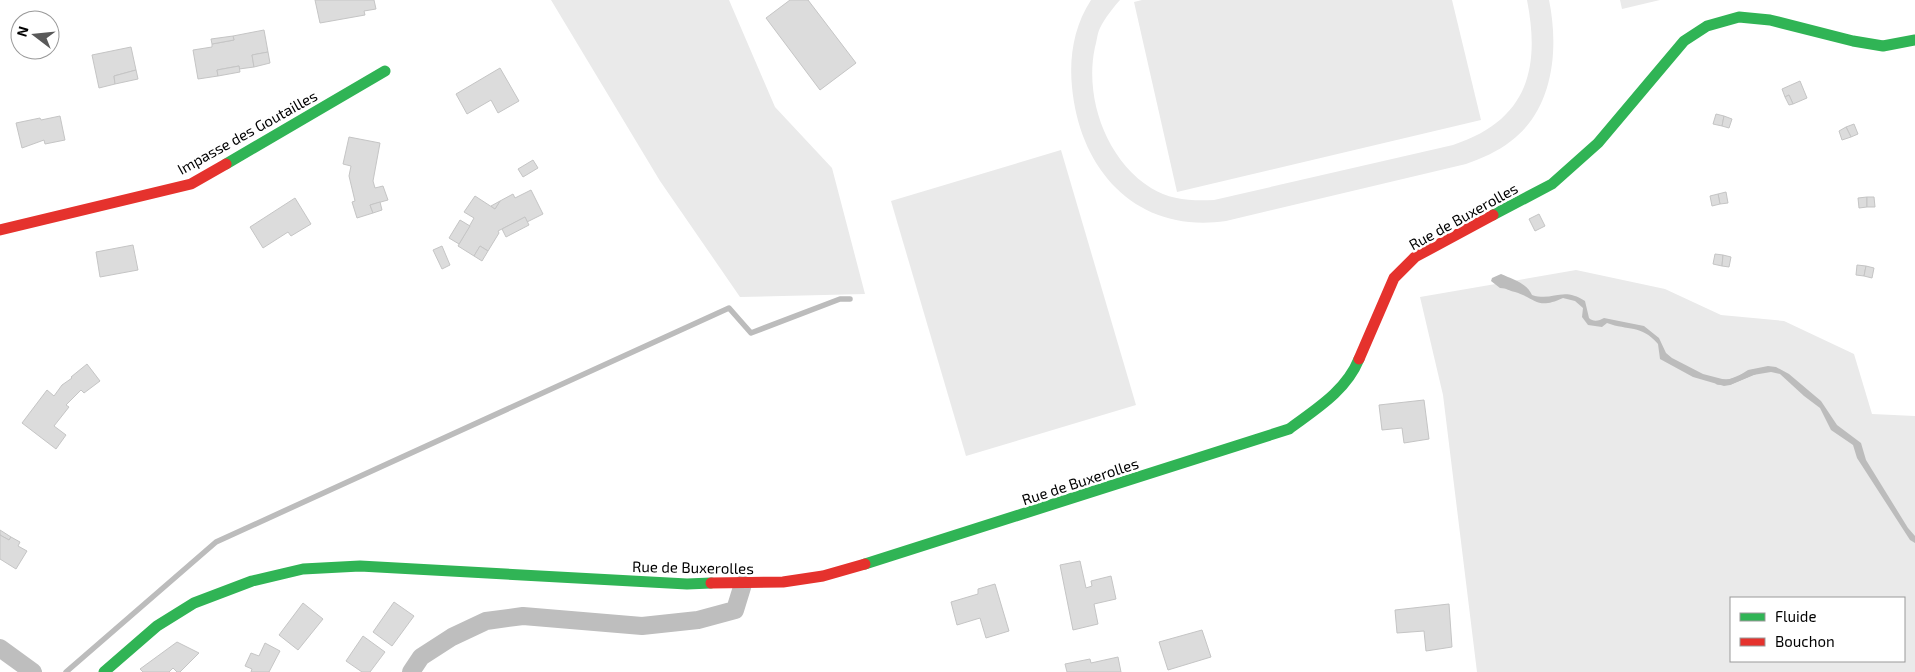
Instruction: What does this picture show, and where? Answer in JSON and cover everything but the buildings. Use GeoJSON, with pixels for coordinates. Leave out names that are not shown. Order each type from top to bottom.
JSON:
{"type":"FeatureCollection","features":[{"type":"Feature","properties":{"kind":"street","name":"Rue de Buxerolles"},"geometry":{"type":"LineString","coordinates":[[104,672],[157,626],[194,603],[252,581],[303,569],[360,566],[687,584],[783,582],[823,576],[886,558],[1289,429],[1336,395],[1355,369],[1394,278],[1415,257],[1552,184],[1598,143],[1684,41],[1708,26],[1738,17],[1770,20],[1853,41],[1883,46],[1915,40]]}},
{"type":"Feature","properties":{"kind":"street","name":"Impasse des Goutailles"},"geometry":{"type":"LineString","coordinates":[[0,230],[191,184],[385,71]]}},
{"type":"Feature","properties":{"kind":"street"},"geometry":{"type":"LineString","coordinates":[[411,672],[421,657],[452,637],[486,621],[523,616],[642,626],[698,620],[735,610],[743,584]]}},
{"type":"Feature","properties":{"kind":"street"},"geometry":{"type":"LineString","coordinates":[[0,648],[32,672]]}},
{"type":"Feature","properties":{"kind":"shaded area"},"geometry":{"type":"Polygon","coordinates":[[[551,0],[729,0],[775,107],[832,168],[865,294],[740,297],[660,181],[551,0]]]}},
{"type":"Feature","properties":{"kind":"shaded area"},"geometry":{"type":"Polygon","coordinates":[[[1091,0],[1120,0],[1100,28],[1092,66],[1096,106],[1102,126],[1122,161],[1135,176],[1158,192],[1181,199],[1214,200],[1453,145],[1478,135],[1497,122],[1512,107],[1523,90],[1529,71],[1532,49],[1527,0],[1549,0],[1552,19],[1553,57],[1545,95],[1536,112],[1525,128],[1511,141],[1489,154],[1466,164],[1226,221],[1194,222],[1166,218],[1141,207],[1119,191],[1101,170],[1087,146],[1077,118],[1072,87],[1071,64],[1080,20],[1091,0]]]}},
{"type":"Feature","properties":{"kind":"shaded area"},"geometry":{"type":"Polygon","coordinates":[[[1142,0],[1452,0],[1481,120],[1177,192],[1134,2],[1142,0]]]}},
{"type":"Feature","properties":{"kind":"shaded area"},"geometry":{"type":"Polygon","coordinates":[[[1620,0],[1660,0],[1622,9],[1620,0]]]}},
{"type":"Feature","properties":{"kind":"shaded area"},"geometry":{"type":"Polygon","coordinates":[[[1061,150],[1136,405],[966,456],[891,201],[1061,150]]]}},
{"type":"Feature","properties":{"kind":"shaded area"},"geometry":{"type":"Polygon","coordinates":[[[1576,270],[1665,289],[1721,315],[1784,321],[1854,354],[1872,414],[1915,416],[1915,672],[1477,672],[1443,395],[1420,297],[1576,270]]]}},
{"type":"Feature","properties":{"kind":"shaded area"},"geometry":{"type":"Polygon","coordinates":[[[1501,274],[1523,284],[1532,295],[1546,297],[1564,294],[1585,301],[1589,318],[1592,320],[1604,318],[1644,326],[1659,338],[1666,353],[1672,358],[1703,374],[1726,380],[1737,377],[1748,370],[1768,366],[1776,367],[1789,374],[1821,401],[1837,425],[1861,443],[1866,460],[1908,528],[1915,536],[1915,543],[1910,540],[1857,458],[1853,445],[1831,430],[1820,408],[1780,374],[1771,372],[1753,375],[1724,386],[1693,377],[1660,359],[1658,344],[1646,333],[1607,323],[1602,327],[1588,325],[1582,317],[1583,308],[1575,301],[1563,298],[1548,303],[1538,302],[1500,288],[1491,281],[1492,278],[1501,274]]]}},
{"type":"Feature","properties":{"kind":"waterway"},"geometry":{"type":"LineString","coordinates":[[66,672],[216,542],[729,308],[751,333],[840,299],[850,299]]}},
{"type":"Feature","properties":{"kind":"waterway"},"geometry":{"type":"LineString","coordinates":[[1718,382],[1730,382],[1754,372]]}},
{"type":"Feature","properties":{"kind":"traffic: fast"},"geometry":{"type":"LineString","coordinates":[[1493,215],[1552,184],[1598,143],[1684,41],[1707,26],[1739,17],[1770,20],[1853,41],[1883,46],[1915,40]]}},
{"type":"Feature","properties":{"kind":"traffic: fast"},"geometry":{"type":"LineString","coordinates":[[226,164],[385,71]]}},
{"type":"Feature","properties":{"kind":"traffic: fast"},"geometry":{"type":"LineString","coordinates":[[865,564],[1289,429],[1338,390],[1346,381],[1359,359]]}},
{"type":"Feature","properties":{"kind":"traffic: fast"},"geometry":{"type":"LineString","coordinates":[[104,672],[157,626],[194,603],[252,581],[303,569],[360,566],[687,584],[711,583]]}},
{"type":"Feature","properties":{"kind":"traffic: jam"},"geometry":{"type":"LineString","coordinates":[[0,230],[191,184],[226,164]]}},
{"type":"Feature","properties":{"kind":"traffic: jam"},"geometry":{"type":"LineString","coordinates":[[1359,359],[1394,278],[1415,257],[1493,215]]}},
{"type":"Feature","properties":{"kind":"traffic: jam"},"geometry":{"type":"LineString","coordinates":[[711,583],[783,582],[823,576],[865,564]]}}]}
